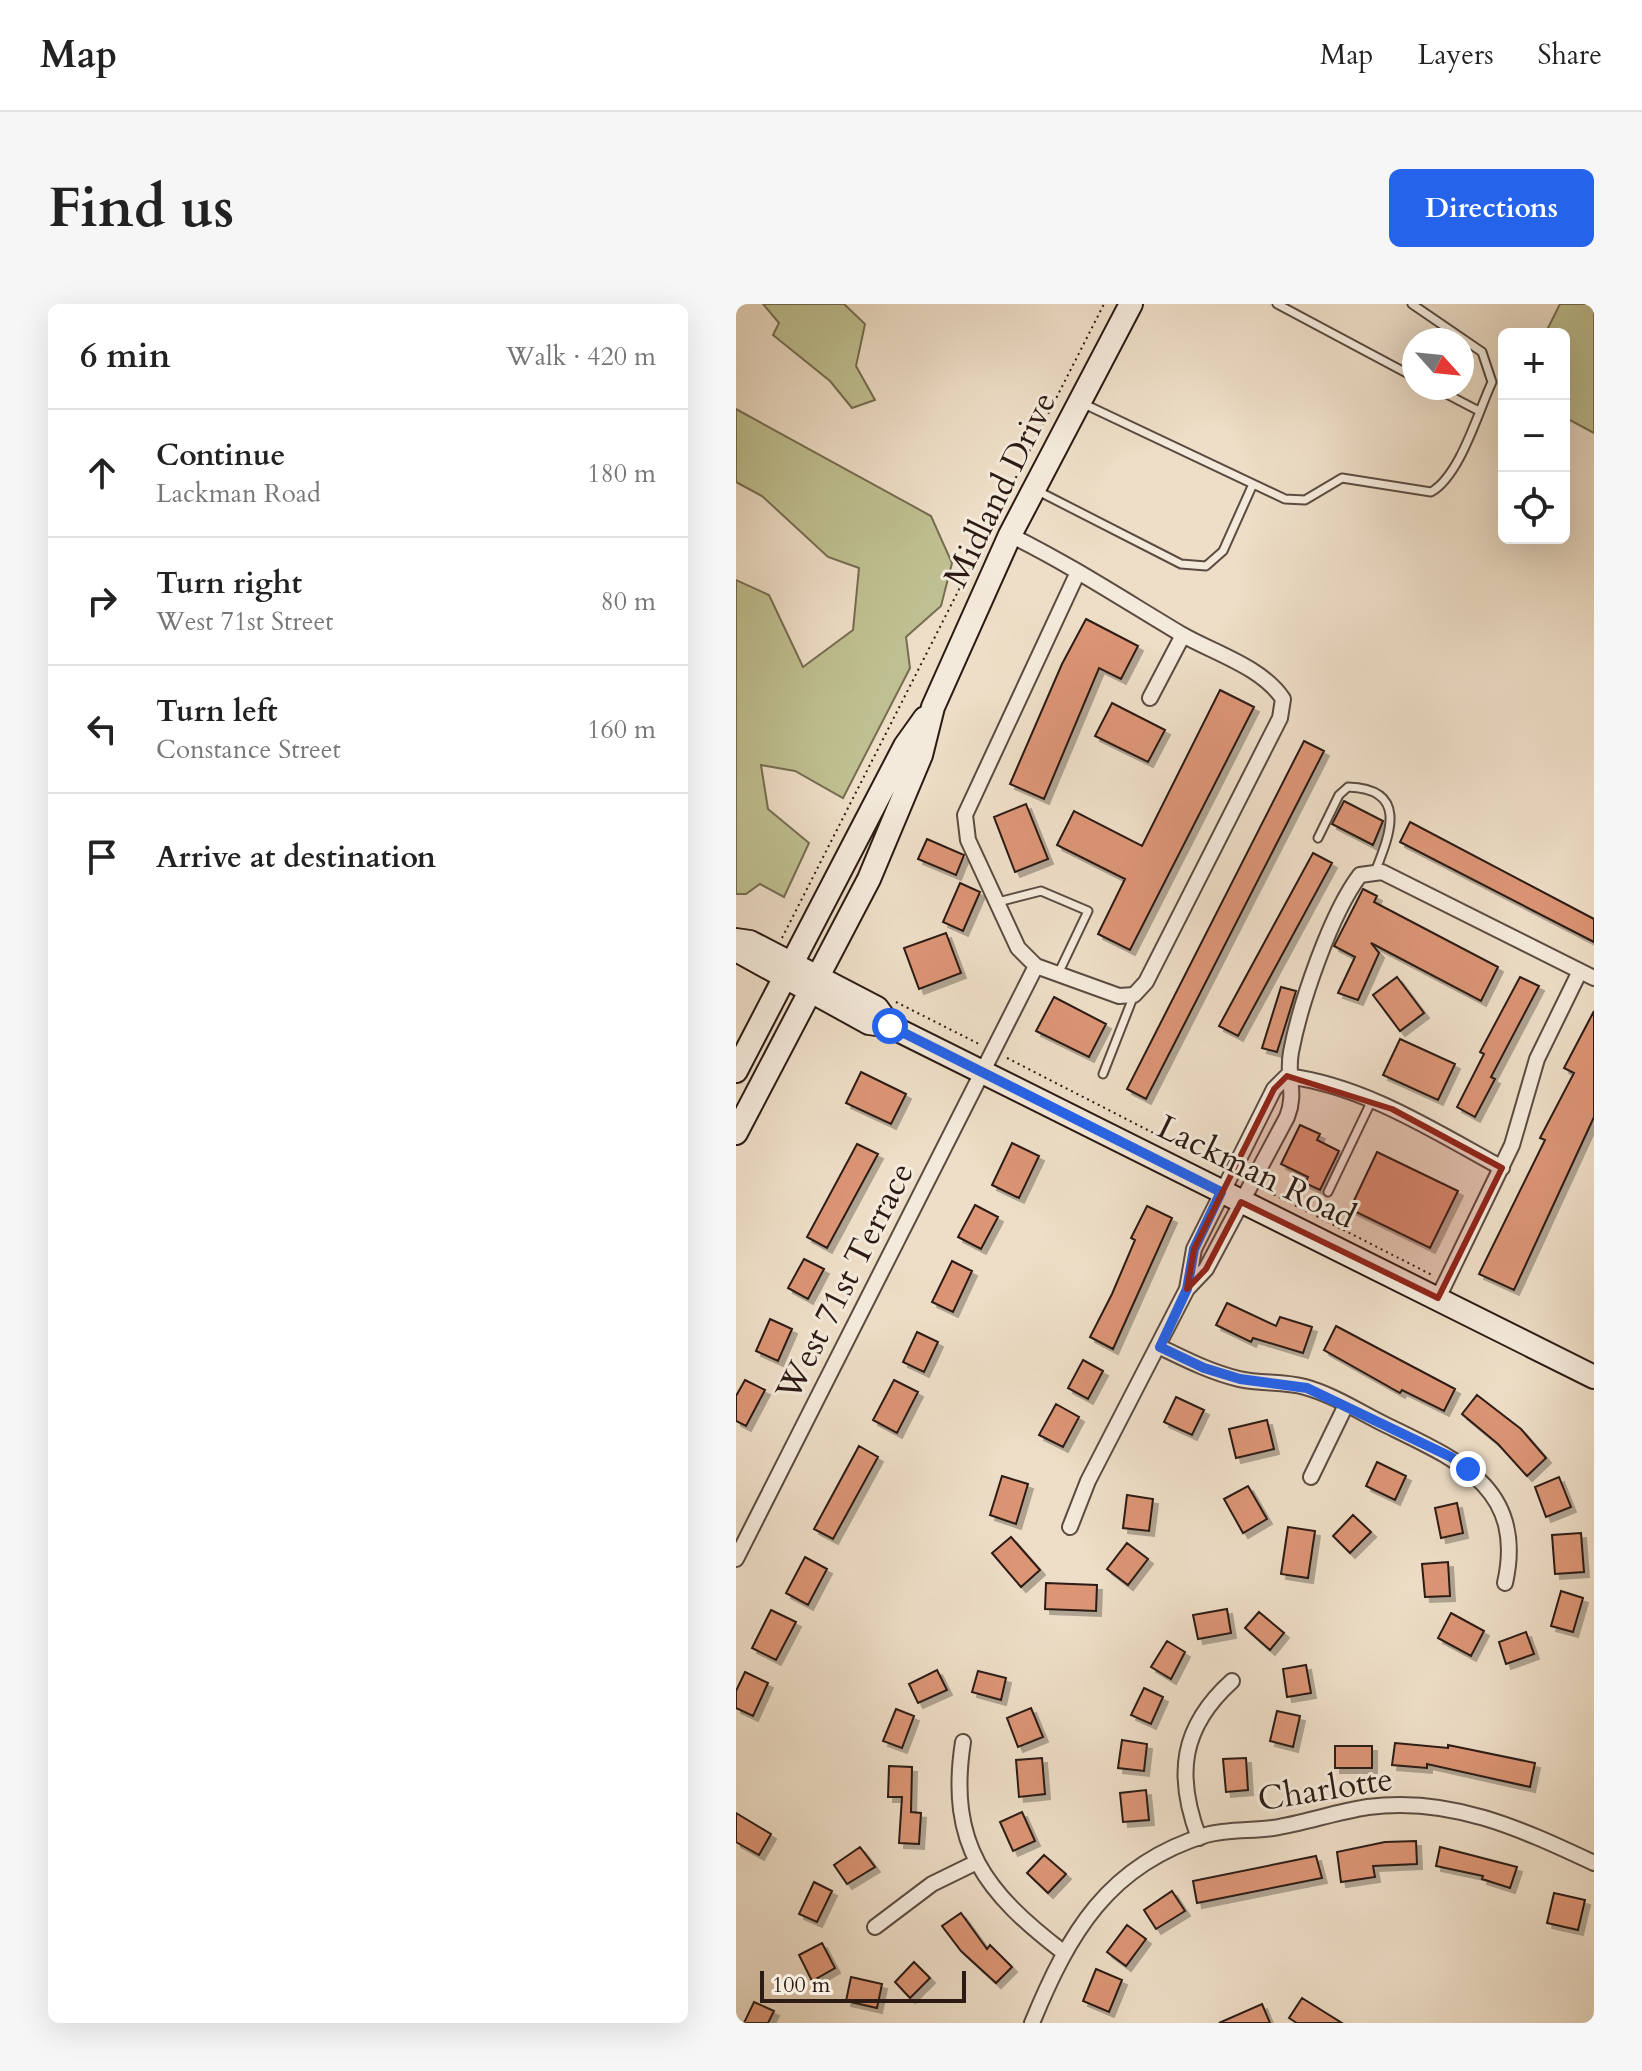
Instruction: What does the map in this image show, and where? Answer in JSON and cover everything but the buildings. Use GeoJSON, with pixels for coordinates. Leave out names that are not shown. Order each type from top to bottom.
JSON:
{"type":"FeatureCollection","features":[{"type":"Feature","properties":{"kind":"main road","name":"Midland Drive"},"geometry":{"type":"LineString","coordinates":[[736,1133],[869,879],[921,755],[933,707],[1010,535],[1131,304]]}},
{"type":"Feature","properties":{"kind":"main road","name":"Midland Drive"},"geometry":{"type":"LineString","coordinates":[[736,1071],[905,746],[933,707]]}},
{"type":"Feature","properties":{"kind":"main road","name":"Lackman Road"},"geometry":{"type":"LineString","coordinates":[[736,940],[750,942],[788,971]]}},
{"type":"Feature","properties":{"kind":"main road","name":"Lackman Road"},"geometry":{"type":"LineString","coordinates":[[736,950],[814,985],[877,1008],[890,1026],[983,1074],[1236,1188],[1443,1290],[1594,1377]]}},
{"type":"Feature","properties":{"kind":"street"},"geometry":{"type":"LineString","coordinates":[[1010,535],[1078,572],[1183,635],[1273,684],[1283,699],[1280,718],[1146,982],[1134,995],[1119,996],[1036,966],[1018,948],[968,840],[965,815],[1078,572]]}},
{"type":"Feature","properties":{"kind":"street"},"geometry":{"type":"LineString","coordinates":[[1150,698],[1183,635]]}},
{"type":"Feature","properties":{"kind":"street"},"geometry":{"type":"LineString","coordinates":[[1070,1527],[1088,1481],[1160,1347],[1187,1289],[1194,1249],[1294,1099],[1287,1076],[1291,1049],[1337,915],[1360,875],[1375,872],[1587,975],[1537,1059],[1502,1168],[1443,1290]]}},
{"type":"Feature","properties":{"kind":"street","name":"West 71st Terrace"},"geometry":{"type":"LineString","coordinates":[[736,1559],[1036,966]]}},
{"type":"Feature","properties":{"kind":"street"},"geometry":{"type":"LineString","coordinates":[[1287,1076],[1312,1079],[1372,1100],[1502,1168]]}},
{"type":"Feature","properties":{"kind":"street"},"geometry":{"type":"LineString","coordinates":[[1187,1289],[1206,1269],[1274,1089],[1287,1076]]}},
{"type":"Feature","properties":{"kind":"street"},"geometry":{"type":"LineString","coordinates":[[1160,1347],[1213,1371],[1240,1379],[1307,1388],[1451,1457],[1493,1494],[1509,1530],[1505,1583]]}},
{"type":"Feature","properties":{"kind":"street"},"geometry":{"type":"LineString","coordinates":[[1311,1477],[1346,1405]]}},
{"type":"Feature","properties":{"kind":"street"},"geometry":{"type":"LineString","coordinates":[[1199,1838],[1186,1796],[1185,1763],[1202,1714],[1232,1681]]}},
{"type":"Feature","properties":{"kind":"street"},"geometry":{"type":"LineString","coordinates":[[963,1742],[959,1784],[969,1841],[977,1862],[1014,1914],[1063,1952]]}},
{"type":"Feature","properties":{"kind":"street","name":"Charlotte"},"geometry":{"type":"LineString","coordinates":[[1032,2023],[1063,1952],[1097,1903],[1127,1875],[1167,1850],[1199,1838],[1274,1828],[1333,1813],[1404,1804],[1469,1812],[1500,1821],[1594,1863]]}},
{"type":"Feature","properties":{"kind":"street"},"geometry":{"type":"LineString","coordinates":[[875,1927],[932,1884],[977,1862]]}},
{"type":"Feature","properties":{"kind":"lane"},"geometry":{"type":"LineString","coordinates":[[1277,304],[1402,371]]}},
{"type":"Feature","properties":{"kind":"lane"},"geometry":{"type":"LineString","coordinates":[[1080,402],[1285,499],[1305,500],[1342,478],[1431,492],[1440,487],[1455,466],[1492,382],[1482,352],[1412,304]]}},
{"type":"Feature","properties":{"kind":"lane"},"geometry":{"type":"LineString","coordinates":[[1458,400],[1479,411]]}},
{"type":"Feature","properties":{"kind":"lane"},"geometry":{"type":"LineString","coordinates":[[1034,489],[1181,564],[1206,566],[1223,551],[1253,484]]}},
{"type":"Feature","properties":{"kind":"lane"},"geometry":{"type":"LineString","coordinates":[[1318,838],[1339,795],[1348,787],[1370,791],[1382,798],[1390,809],[1392,822],[1375,872]]}},
{"type":"Feature","properties":{"kind":"lane"},"geometry":{"type":"LineString","coordinates":[[995,903],[1041,891],[1088,911],[1058,974]]}},
{"type":"Feature","properties":{"kind":"lane"},"geometry":{"type":"LineString","coordinates":[[1103,1074],[1134,995]]}},
{"type":"Feature","properties":{"kind":"lane"},"geometry":{"type":"LineString","coordinates":[[1328,1192],[1372,1100]]}},
{"type":"Feature","properties":{"kind":"path"},"geometry":{"type":"LineString","coordinates":[[788,971],[779,944],[1104,304]]}},
{"type":"Feature","properties":{"kind":"path"},"geometry":{"type":"LineString","coordinates":[[896,1002],[977,1043]]}},
{"type":"Feature","properties":{"kind":"path"},"geometry":{"type":"LineString","coordinates":[[1011,1060],[1236,1188],[1443,1290]]}},
{"type":"Feature","properties":{"kind":"highlighted area"},"geometry":{"type":"Polygon","coordinates":[[[1287,1076],[1392,1109],[1502,1168],[1438,1298],[1241,1202],[1206,1269],[1187,1289],[1194,1249],[1274,1089],[1287,1076]]]}},
{"type":"Feature","properties":{"kind":"green space"},"geometry":{"type":"Polygon","coordinates":[[[763,304],[844,304],[865,324],[856,366],[875,400],[852,408],[830,381],[773,335],[779,323],[763,304]]]}},
{"type":"Feature","properties":{"kind":"green space"},"geometry":{"type":"Polygon","coordinates":[[[1560,304],[1594,304],[1594,433],[1570,420],[1570,328],[1548,328],[1560,304]]]}},
{"type":"Feature","properties":{"kind":"green space"},"geometry":{"type":"Polygon","coordinates":[[[736,409],[931,516],[952,563],[941,606],[906,637],[910,668],[843,798],[795,771],[761,765],[768,809],[809,843],[784,897],[760,884],[746,894],[736,894],[736,580],[769,595],[803,667],[853,630],[859,568],[828,557],[762,496],[736,482],[736,409]]]}},
{"type":"Feature","properties":{"kind":"route"},"geometry":{"type":"LineString","coordinates":[[890,1026],[1221,1192],[1194,1249],[1187,1289],[1160,1347],[1204,1368],[1240,1379],[1288,1384],[1323,1394],[1451,1457],[1468,1469]]}}]}
